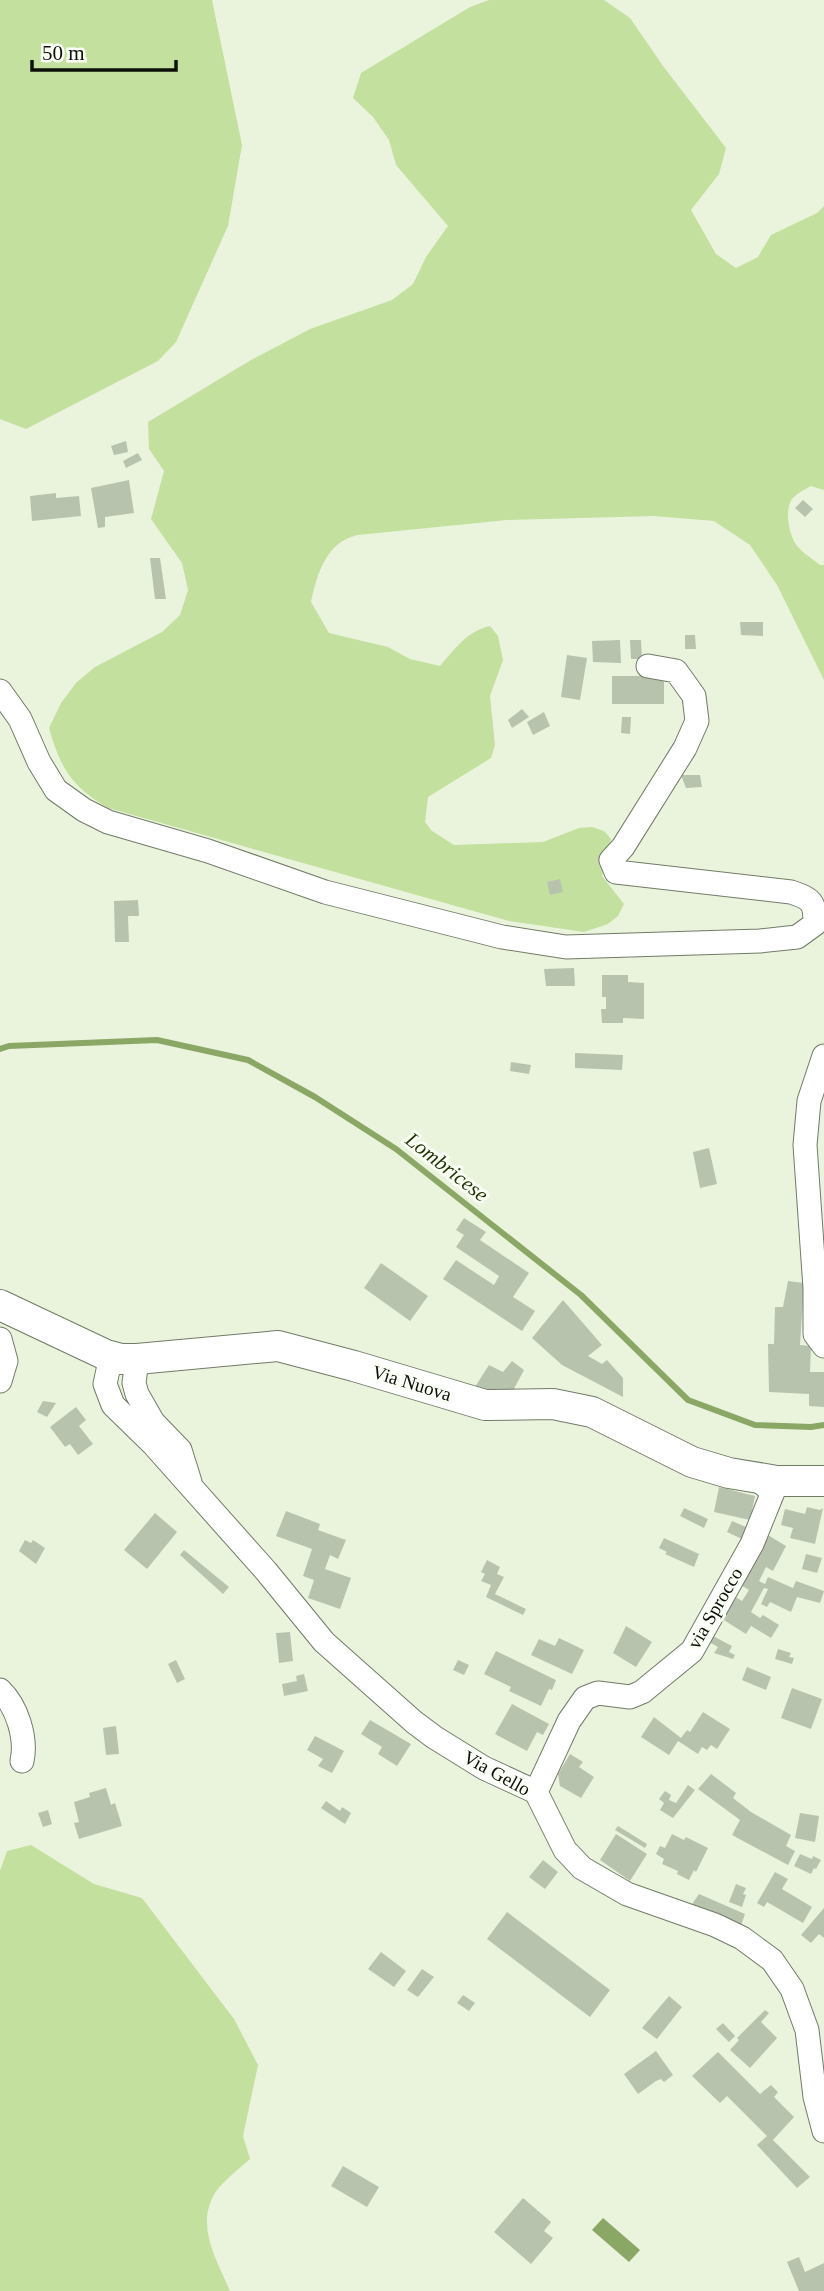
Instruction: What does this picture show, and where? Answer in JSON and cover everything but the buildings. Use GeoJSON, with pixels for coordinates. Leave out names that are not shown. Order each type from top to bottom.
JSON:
{"type":"FeatureCollection","features":[{"type":"Feature","properties":{"kind":"street"},"geometry":{"type":"LineString","coordinates":[[0,691],[20,719],[39,762],[56,790],[84,810],[108,822],[208,851],[325,892],[502,937],[566,947],[760,941],[797,937],[815,924],[815,909],[808,898],[791,892],[617,872],[611,859],[623,847],[685,748],[697,721],[694,696],[676,671],[649,666]]}},
{"type":"Feature","properties":{"kind":"street"},"geometry":{"type":"LineString","coordinates":[[824,1056],[809,1101],[805,1145],[816,1287],[815,1334],[824,1346]]}},
{"type":"Feature","properties":{"kind":"street","name":"Via Nuova"},"geometry":{"type":"LineString","coordinates":[[0,1306],[124,1358],[278,1346],[485,1405],[554,1404],[593,1412],[692,1462],[729,1473],[777,1481],[824,1481]]}},
{"type":"Feature","properties":{"kind":"street"},"geometry":{"type":"LineString","coordinates":[[0,1339],[6,1361],[0,1381]]}},
{"type":"Feature","properties":{"kind":"street","name":"Via Gello"},"geometry":{"type":"LineString","coordinates":[[124,1358],[137,1394],[153,1422],[180,1450],[190,1487],[324,1642],[414,1722],[484,1768],[536,1792],[565,1850],[582,1868],[627,1894],[715,1925],[742,1938],[772,1960],[792,1989],[807,2029],[815,2097],[824,2131]]}},
{"type":"Feature","properties":{"kind":"street","name":"via Sprocco"},"geometry":{"type":"LineString","coordinates":[[536,1792],[569,1721],[585,1698],[598,1693],[630,1697],[642,1692],[692,1651],[752,1544],[773,1492],[754,1477]]}},
{"type":"Feature","properties":{"kind":"street"},"geometry":{"type":"LineString","coordinates":[[0,1690],[6,1695],[24,1736],[22,1761]]}},
{"type":"Feature","properties":{"kind":"street","name":"Via Gello"},"geometry":{"type":"LineString","coordinates":[[807,2029],[824,2048]]}},
{"type":"Feature","properties":{"kind":"shaded area"},"geometry":{"type":"Polygon","coordinates":[[[0,0],[212,0],[242,145],[228,226],[176,342],[158,361],[26,429],[0,419],[0,0]]]}},
{"type":"Feature","properties":{"kind":"shaded area"},"geometry":{"type":"Polygon","coordinates":[[[489,0],[604,0],[630,18],[726,148],[719,174],[691,210],[716,254],[736,268],[758,257],[771,235],[817,213],[824,206],[824,490],[811,486],[798,493],[792,499],[788,516],[792,537],[798,547],[820,565],[824,565],[824,680],[777,585],[750,545],[714,521],[654,516],[507,520],[358,535],[338,544],[320,570],[311,602],[329,633],[388,647],[410,659],[440,666],[462,642],[482,628],[490,626],[498,636],[503,660],[490,696],[495,745],[491,758],[428,797],[425,822],[432,831],[454,845],[543,842],[579,828],[592,827],[604,831],[611,839],[602,876],[624,904],[618,916],[608,924],[584,932],[509,921],[108,808],[85,792],[69,775],[58,755],[49,728],[61,703],[76,683],[95,667],[162,632],[180,615],[188,590],[182,563],[151,519],[164,471],[149,449],[148,422],[251,360],[310,329],[392,300],[413,284],[426,257],[448,226],[396,165],[389,140],[373,117],[353,98],[361,73],[470,7],[489,0]]]}},
{"type":"Feature","properties":{"kind":"shaded area"},"geometry":{"type":"Polygon","coordinates":[[[31,1845],[94,1884],[142,1898],[234,2019],[258,2065],[243,2136],[250,2159],[215,2193],[207,2218],[210,2243],[230,2291],[0,2291],[0,1871],[7,1851],[31,1845]]]}},
{"type":"Feature","properties":{"kind":"shaded area"},"geometry":{"type":"Polygon","coordinates":[[[603,2218],[640,2250],[629,2262],[592,2230],[603,2218]]]}},
{"type":"Feature","properties":{"kind":"waterway","name":"Lombricese"},"geometry":{"type":"LineString","coordinates":[[0,1049],[9,1046],[157,1040],[248,1060],[315,1097],[396,1149],[581,1295],[688,1400],[755,1425],[824,1425]]}}]}
